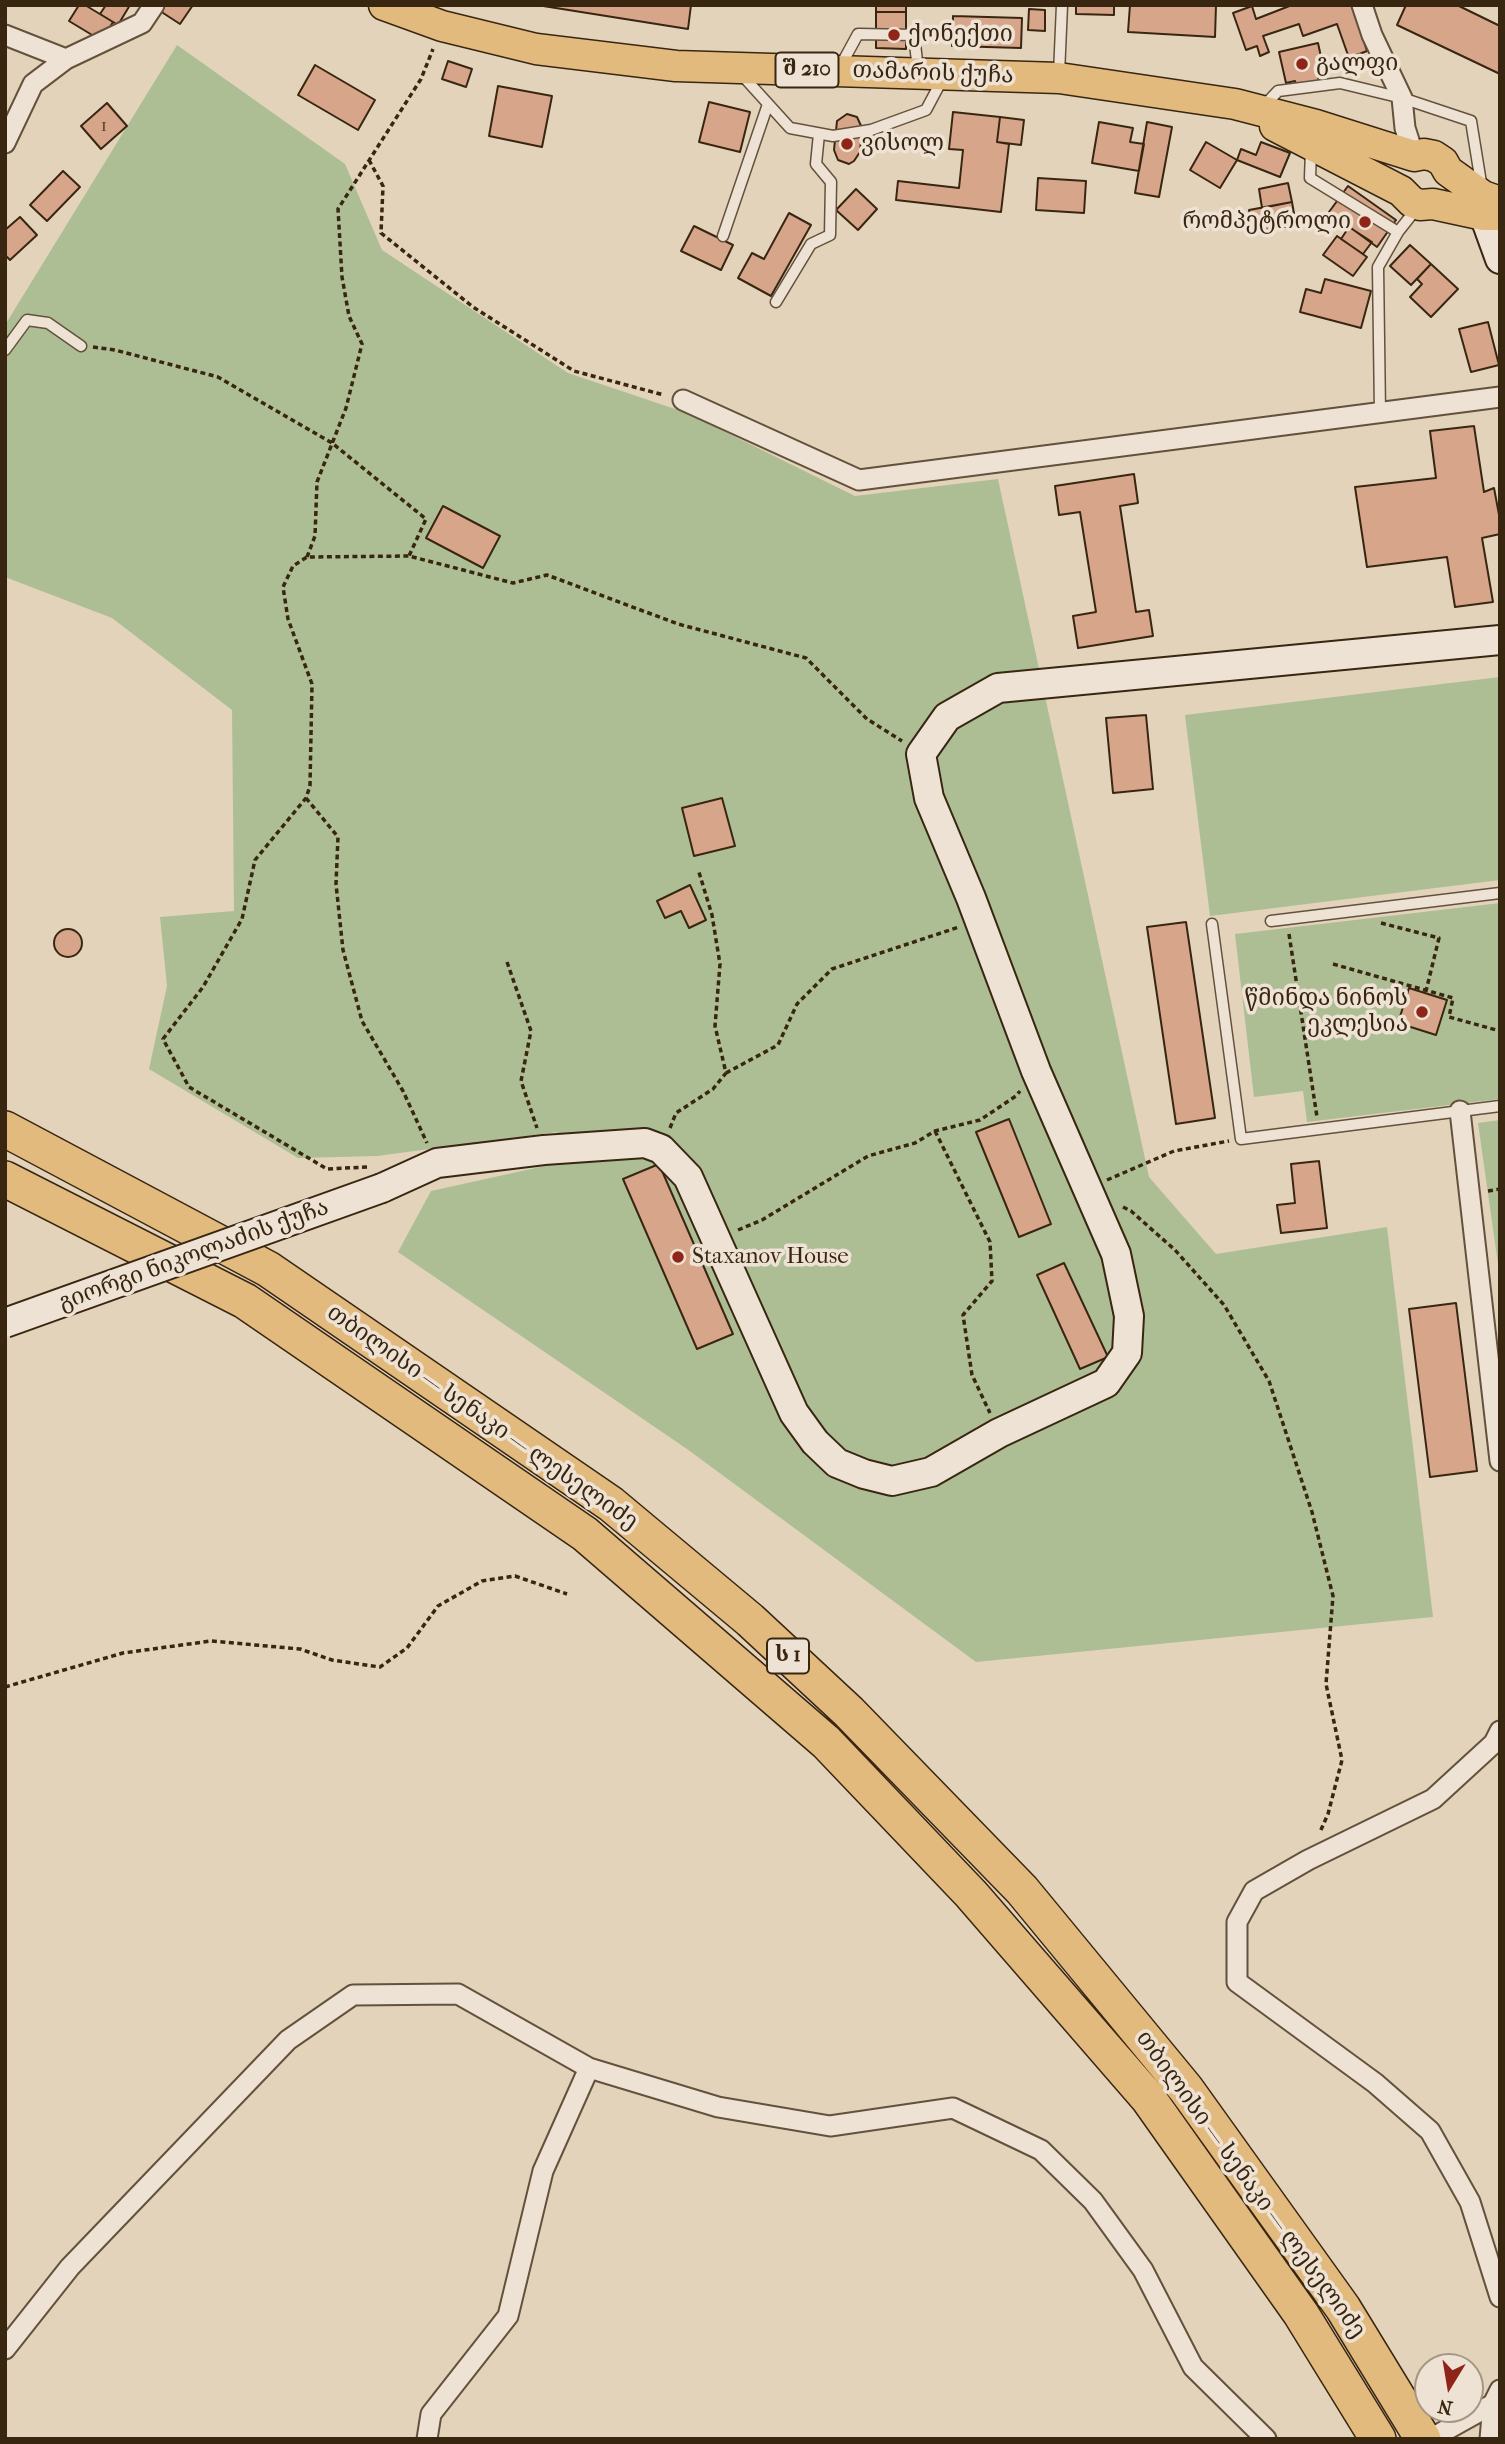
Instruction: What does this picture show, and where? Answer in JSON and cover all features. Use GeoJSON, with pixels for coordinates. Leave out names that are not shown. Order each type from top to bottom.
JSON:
{"type":"FeatureCollection","features":[{"type":"Feature","properties":{"kind":"highway","name":"თბილისი — სენაკი — ლესელიძე"},"geometry":{"type":"LineString","coordinates":[[5,1129],[268,1269],[611,1504],[750,1620],[849,1712],[1022,1890],[1186,2090],[1343,2308],[1423,2439]]}},
{"type":"Feature","properties":{"kind":"highway","name":"თბილისი — სენაკი — ლესელიძე"},"geometry":{"type":"LineString","coordinates":[[5,1179],[245,1301],[585,1534],[826,1742],[971,1894],[1148,2098],[1301,2314],[1378,2439]]}},
{"type":"Feature","properties":{"kind":"main road","name":"თამარის ქუჩა"},"geometry":{"type":"LineString","coordinates":[[384,5],[442,26],[536,49],[676,66],[1059,78],[1248,107],[1413,156],[1434,156],[1443,162],[1448,172],[1492,207]]}},
{"type":"Feature","properties":{"kind":"main road","name":"თამარის ქუჩა"},"geometry":{"type":"LineString","coordinates":[[1248,107],[1311,146],[1418,200]]}},
{"type":"Feature","properties":{"kind":"main road"},"geometry":{"type":"LineString","coordinates":[[1413,156],[1402,167],[1399,175],[1418,200],[1444,197],[1450,185],[1448,172]]}},
{"type":"Feature","properties":{"kind":"main road","name":"შ 210"},"geometry":{"type":"LineString","coordinates":[[1418,200],[1492,207]]}},
{"type":"Feature","properties":{"kind":"street"},"geometry":{"type":"LineString","coordinates":[[5,144],[33,84],[66,59],[142,23],[154,5]]}},
{"type":"Feature","properties":{"kind":"street"},"geometry":{"type":"LineString","coordinates":[[1362,5],[1372,35],[1402,98],[1405,128],[1413,156]]}},
{"type":"Feature","properties":{"kind":"street"},"geometry":{"type":"LineString","coordinates":[[5,35],[66,59]]}},
{"type":"Feature","properties":{"kind":"street"},"geometry":{"type":"LineString","coordinates":[[1492,207],[1500,259]]}},
{"type":"Feature","properties":{"kind":"street"},"geometry":{"type":"LineString","coordinates":[[683,400],[859,480],[1500,397]]}},
{"type":"Feature","properties":{"kind":"street"},"geometry":{"type":"LineString","coordinates":[[661,1149],[688,1177],[794,1413],[816,1442],[837,1463],[892,1481],[931,1472],[999,1433],[1106,1383],[1127,1353],[1129,1316],[1116,1254],[1036,1071],[929,798],[921,754],[947,717],[998,688],[1500,640]]}},
{"type":"Feature","properties":{"kind":"street"},"geometry":{"type":"LineString","coordinates":[[1460,1111],[1500,1461]]}},
{"type":"Feature","properties":{"kind":"street","name":"გიორგი ნიკოლაძის ქუჩა"},"geometry":{"type":"LineString","coordinates":[[5,1323],[375,1177],[437,1163],[544,1150],[645,1143],[661,1149]]}},
{"type":"Feature","properties":{"kind":"street"},"geometry":{"type":"LineString","coordinates":[[1500,1731],[1494,1743],[1433,1799],[1308,1860],[1254,1891],[1237,1922],[1237,1982],[1375,2083],[1430,2131],[1470,2202],[1500,2297]]}},
{"type":"Feature","properties":{"kind":"street"},"geometry":{"type":"LineString","coordinates":[[5,2349],[70,2267],[288,2040],[354,1995],[458,1993],[589,2068],[718,2106],[830,2126],[953,2108],[1041,2150],[1093,2201],[1143,2270],[1193,2367],[1266,2439]]}},
{"type":"Feature","properties":{"kind":"street"},"geometry":{"type":"LineString","coordinates":[[427,2439],[431,2414],[508,2316],[543,2171],[589,2068]]}},
{"type":"Feature","properties":{"kind":"street"},"geometry":{"type":"LineString","coordinates":[[1430,2439],[1496,2397]]}},
{"type":"Feature","properties":{"kind":"street"},"geometry":{"type":"LineString","coordinates":[[1490,2439],[1496,2397]]}},
{"type":"Feature","properties":{"kind":"lane"},"geometry":{"type":"LineString","coordinates":[[1059,78],[1062,5]]}},
{"type":"Feature","properties":{"kind":"lane"},"geometry":{"type":"LineString","coordinates":[[736,68],[790,128],[833,136],[871,130],[926,110],[932,74]]}},
{"type":"Feature","properties":{"kind":"lane"},"geometry":{"type":"LineString","coordinates":[[1248,107],[1278,91],[1340,83],[1402,98],[1471,121],[1492,207]]}},
{"type":"Feature","properties":{"kind":"lane"},"geometry":{"type":"LineString","coordinates":[[723,236],[768,104]]}},
{"type":"Feature","properties":{"kind":"lane"},"geometry":{"type":"LineString","coordinates":[[776,302],[811,244],[830,235],[831,182],[816,164],[819,134]]}},
{"type":"Feature","properties":{"kind":"lane"},"geometry":{"type":"LineString","coordinates":[[1311,146],[1310,178],[1398,232]]}},
{"type":"Feature","properties":{"kind":"lane"},"geometry":{"type":"LineString","coordinates":[[1380,413],[1378,267],[1418,200]]}},
{"type":"Feature","properties":{"kind":"lane"},"geometry":{"type":"LineString","coordinates":[[5,350],[27,320],[48,323],[81,345]]}},
{"type":"Feature","properties":{"kind":"lane"},"geometry":{"type":"LineString","coordinates":[[1271,921],[1500,893]]}},
{"type":"Feature","properties":{"kind":"lane"},"geometry":{"type":"LineString","coordinates":[[1212,925],[1241,1139],[1500,1106]]}},
{"type":"Feature","properties":{"kind":"path"},"geometry":{"type":"LineString","coordinates":[[307,557],[315,536],[317,482],[346,408],[362,344],[349,316],[342,278],[338,209],[421,79],[442,26]]}},
{"type":"Feature","properties":{"kind":"path"},"geometry":{"type":"LineString","coordinates":[[369,160],[383,186],[381,233],[473,307],[575,370],[683,400]]}},
{"type":"Feature","properties":{"kind":"path"},"geometry":{"type":"LineString","coordinates":[[81,345],[115,350],[218,377],[332,443],[426,519],[409,556]]}},
{"type":"Feature","properties":{"kind":"path"},"geometry":{"type":"LineString","coordinates":[[375,1177],[327,1168],[188,1087],[163,1040],[203,987],[242,919],[255,860],[306,798],[310,786],[312,684],[288,619],[283,587],[293,566],[307,557],[409,556],[513,583],[547,575],[678,624],[806,659],[867,719],[921,754]]}},
{"type":"Feature","properties":{"kind":"path"},"geometry":{"type":"LineString","coordinates":[[306,798],[338,837],[336,884],[343,950],[362,1021],[402,1091],[437,1163]]}},
{"type":"Feature","properties":{"kind":"path"},"geometry":{"type":"LineString","coordinates":[[698,869],[712,915],[720,964],[715,1026],[726,1073]]}},
{"type":"Feature","properties":{"kind":"path"},"geometry":{"type":"LineString","coordinates":[[1359,910],[1367,920],[1439,938],[1426,991]]}},
{"type":"Feature","properties":{"kind":"path"},"geometry":{"type":"LineString","coordinates":[[1287,919],[1319,1129]]}},
{"type":"Feature","properties":{"kind":"path"},"geometry":{"type":"LineString","coordinates":[[661,1149],[676,1113],[713,1089],[726,1073],[778,1045],[797,1004],[832,969],[979,920]]}},
{"type":"Feature","properties":{"kind":"path"},"geometry":{"type":"LineString","coordinates":[[507,962],[531,1031],[521,1081],[544,1150]]}},
{"type":"Feature","properties":{"kind":"path"},"geometry":{"type":"LineString","coordinates":[[1333,964],[1453,998],[1449,1017],[1500,1031]]}},
{"type":"Feature","properties":{"kind":"path"},"geometry":{"type":"LineString","coordinates":[[717,1238],[762,1220],[868,1156],[915,1143],[935,1131],[980,1120],[1016,1096],[1036,1071]]}},
{"type":"Feature","properties":{"kind":"path"},"geometry":{"type":"LineString","coordinates":[[935,1131],[990,1242],[992,1281],[963,1315],[972,1375],[999,1433]]}},
{"type":"Feature","properties":{"kind":"path"},"geometry":{"type":"LineString","coordinates":[[1086,1189],[1174,1151],[1241,1139]]}},
{"type":"Feature","properties":{"kind":"path"},"geometry":{"type":"LineString","coordinates":[[1086,1189],[1131,1211],[1183,1259],[1224,1305],[1269,1381],[1312,1512],[1333,1596],[1326,1684],[1342,1760],[1328,1814],[1308,1860]]}},
{"type":"Feature","properties":{"kind":"path"},"geometry":{"type":"LineString","coordinates":[[5,1687],[122,1653],[211,1641],[300,1650],[332,1660],[380,1667],[407,1648],[438,1606],[482,1581],[515,1576],[567,1594]]}},
{"type":"Feature","properties":{"kind":"green space"},"geometry":{"type":"Polygon","coordinates":[[[177,45],[345,164],[382,250],[568,373],[687,413],[855,496],[998,479],[1149,1177],[1216,1254],[1387,1227],[1433,1617],[976,1662],[687,1449],[398,1252],[431,1191],[558,1163],[557,1132],[377,1156],[298,1158],[149,1069],[167,986],[160,917],[234,911],[232,710],[112,618],[5,577],[5,325],[177,45]]]}},
{"type":"Feature","properties":{"kind":"green space"},"geometry":{"type":"Polygon","coordinates":[[[1500,677],[1500,880],[1210,916],[1185,715],[1500,677]]]}},
{"type":"Feature","properties":{"kind":"green space"},"geometry":{"type":"Polygon","coordinates":[[[1500,903],[1500,1099],[1307,1122],[1303,1091],[1254,1097],[1235,934],[1500,903]]]}},
{"type":"Feature","properties":{"kind":"green space"},"geometry":{"type":"Polygon","coordinates":[[[1500,1120],[1500,1278],[1478,1123],[1500,1120]]]}},
{"type":"Feature","properties":{"kind":"building"},"geometry":{"type":"Polygon","coordinates":[[[79,5],[85,5],[113,22],[102,41],[69,21],[79,5]]]}},
{"type":"Feature","properties":{"kind":"building"},"geometry":{"type":"Polygon","coordinates":[[[106,5],[130,5],[118,25],[100,14],[106,5]]]}},
{"type":"Feature","properties":{"kind":"building"},"geometry":{"type":"Polygon","coordinates":[[[164,5],[193,5],[180,24],[160,11],[164,5]]]}},
{"type":"Feature","properties":{"kind":"building"},"geometry":{"type":"Polygon","coordinates":[[[537,5],[691,5],[688,29],[537,5]]]}},
{"type":"Feature","properties":{"kind":"building"},"geometry":{"type":"Polygon","coordinates":[[[876,5],[906,5],[906,12],[876,12],[876,5]]]}},
{"type":"Feature","properties":{"kind":"building"},"geometry":{"type":"Polygon","coordinates":[[[1076,5],[1114,5],[1114,15],[1076,14],[1076,5]]]}},
{"type":"Feature","properties":{"kind":"building"},"geometry":{"type":"Polygon","coordinates":[[[1130,5],[1216,5],[1215,37],[1128,32],[1130,5]]]}},
{"type":"Feature","properties":{"kind":"building"},"geometry":{"type":"Polygon","coordinates":[[[1292,5],[1356,5],[1362,22],[1358,23],[1367,51],[1349,58],[1337,24],[1303,36],[1299,24],[1263,36],[1269,52],[1260,56],[1257,46],[1246,50],[1233,13],[1252,6],[1256,19],[1292,5]]]}},
{"type":"Feature","properties":{"kind":"building"},"geometry":{"type":"Polygon","coordinates":[[[1406,5],[1457,5],[1500,26],[1500,74],[1397,25],[1406,5]]]}},
{"type":"Feature","properties":{"kind":"building"},"geometry":{"type":"Polygon","coordinates":[[[1029,9],[1045,10],[1045,31],[1028,30],[1029,9]]]}},
{"type":"Feature","properties":{"kind":"building"},"geometry":{"type":"Polygon","coordinates":[[[876,12],[906,12],[906,49],[876,48],[876,12]]]}},
{"type":"Feature","properties":{"kind":"building"},"geometry":{"type":"Polygon","coordinates":[[[953,16],[1022,18],[1021,48],[952,46],[953,16]]]}},
{"type":"Feature","properties":{"kind":"building","name":"გალფი"},"geometry":{"type":"Polygon","coordinates":[[[1318,43],[1325,75],[1318,76],[1319,82],[1297,87],[1295,81],[1286,83],[1279,52],[1318,43]]]}},
{"type":"Feature","properties":{"kind":"building"},"geometry":{"type":"Polygon","coordinates":[[[448,61],[472,69],[466,87],[442,79],[448,61]]]}},
{"type":"Feature","properties":{"kind":"building"},"geometry":{"type":"Polygon","coordinates":[[[315,65],[375,100],[358,130],[298,95],[315,65]]]}},
{"type":"Feature","properties":{"kind":"building"},"geometry":{"type":"Polygon","coordinates":[[[498,86],[552,96],[542,147],[489,136],[498,86]]]}},
{"type":"Feature","properties":{"kind":"building"},"geometry":{"type":"Polygon","coordinates":[[[709,102],[750,112],[740,152],[699,142],[709,102]]]}},
{"type":"Feature","properties":{"kind":"building"},"geometry":{"type":"Polygon","coordinates":[[[107,103],[127,126],[101,149],[81,126],[107,103]]]}},
{"type":"Feature","properties":{"kind":"building"},"geometry":{"type":"Polygon","coordinates":[[[953,112],[1000,117],[997,142],[1009,144],[1001,212],[896,200],[898,181],[959,188],[963,150],[949,149],[953,112]]]}},
{"type":"Feature","properties":{"kind":"building"},"geometry":{"type":"Polygon","coordinates":[[[847,114],[857,117],[862,128],[860,152],[849,164],[838,160],[834,150],[837,121],[847,114]]]}},
{"type":"Feature","properties":{"kind":"building"},"geometry":{"type":"Polygon","coordinates":[[[1000,117],[1024,120],[1021,145],[997,142],[1000,117]]]}},
{"type":"Feature","properties":{"kind":"building"},"geometry":{"type":"Polygon","coordinates":[[[1099,122],[1133,128],[1130,142],[1144,144],[1139,171],[1092,163],[1099,122]]]}},
{"type":"Feature","properties":{"kind":"building"},"geometry":{"type":"Polygon","coordinates":[[[1147,122],[1172,127],[1159,197],[1135,193],[1147,122]]]}},
{"type":"Feature","properties":{"kind":"building"},"geometry":{"type":"Polygon","coordinates":[[[1206,142],[1237,160],[1220,188],[1190,170],[1206,142]]]}},
{"type":"Feature","properties":{"kind":"building"},"geometry":{"type":"Polygon","coordinates":[[[1261,142],[1290,153],[1280,177],[1237,160],[1241,149],[1256,155],[1261,142]]]}},
{"type":"Feature","properties":{"kind":"building"},"geometry":{"type":"Polygon","coordinates":[[[63,171],[80,187],[47,221],[30,205],[63,171]]]}},
{"type":"Feature","properties":{"kind":"building"},"geometry":{"type":"Polygon","coordinates":[[[1038,178],[1086,181],[1084,213],[1036,210],[1038,178]]]}},
{"type":"Feature","properties":{"kind":"building"},"geometry":{"type":"Polygon","coordinates":[[[1288,183],[1292,202],[1262,208],[1259,189],[1288,183]]]}},
{"type":"Feature","properties":{"kind":"building"},"geometry":{"type":"Polygon","coordinates":[[[1348,186],[1396,220],[1377,247],[1329,212],[1348,186]]]}},
{"type":"Feature","properties":{"kind":"building"},"geometry":{"type":"Polygon","coordinates":[[[856,189],[877,209],[858,230],[836,210],[856,189]]]}},
{"type":"Feature","properties":{"kind":"building"},"geometry":{"type":"Polygon","coordinates":[[[1292,202],[1296,225],[1253,232],[1249,210],[1292,202]]]}},
{"type":"Feature","properties":{"kind":"building"},"geometry":{"type":"Polygon","coordinates":[[[789,213],[811,225],[771,296],[738,278],[752,253],[764,259],[789,213]]]}},
{"type":"Feature","properties":{"kind":"building"},"geometry":{"type":"Polygon","coordinates":[[[20,217],[37,235],[10,260],[5,255],[5,230],[20,217]]]}},
{"type":"Feature","properties":{"kind":"building"},"geometry":{"type":"Polygon","coordinates":[[[694,226],[733,245],[721,270],[681,251],[694,226]]]}},
{"type":"Feature","properties":{"kind":"building"},"geometry":{"type":"Polygon","coordinates":[[[1349,227],[1372,242],[1363,254],[1341,239],[1349,227]]]}},
{"type":"Feature","properties":{"kind":"building"},"geometry":{"type":"Polygon","coordinates":[[[1337,236],[1367,257],[1353,276],[1323,255],[1337,236]]]}},
{"type":"Feature","properties":{"kind":"building"},"geometry":{"type":"Polygon","coordinates":[[[1410,245],[1431,264],[1411,285],[1390,266],[1410,245]]]}},
{"type":"Feature","properties":{"kind":"building"},"geometry":{"type":"Polygon","coordinates":[[[1431,264],[1458,289],[1431,317],[1410,297],[1422,284],[1417,279],[1431,264]]]}},
{"type":"Feature","properties":{"kind":"building"},"geometry":{"type":"Polygon","coordinates":[[[1325,279],[1371,291],[1361,328],[1300,312],[1306,289],[1321,293],[1325,279]]]}},
{"type":"Feature","properties":{"kind":"building"},"geometry":{"type":"Polygon","coordinates":[[[1488,322],[1499,365],[1471,372],[1459,329],[1488,322]]]}},
{"type":"Feature","properties":{"kind":"building"},"geometry":{"type":"Polygon","coordinates":[[[1474,426],[1484,492],[1494,488],[1500,520],[1500,534],[1482,538],[1493,602],[1455,607],[1447,557],[1367,567],[1355,487],[1436,478],[1430,431],[1474,426]]]}},
{"type":"Feature","properties":{"kind":"building"},"geometry":{"type":"Polygon","coordinates":[[[1134,474],[1138,503],[1120,506],[1136,612],[1149,610],[1153,636],[1078,648],[1073,616],[1096,612],[1080,512],[1059,515],[1055,486],[1134,474]]]}},
{"type":"Feature","properties":{"kind":"building"},"geometry":{"type":"Polygon","coordinates":[[[443,506],[500,536],[483,568],[426,538],[443,506]]]}},
{"type":"Feature","properties":{"kind":"building"},"geometry":{"type":"Polygon","coordinates":[[[1146,715],[1153,789],[1113,793],[1106,718],[1146,715]]]}},
{"type":"Feature","properties":{"kind":"building"},"geometry":{"type":"Polygon","coordinates":[[[722,798],[735,846],[694,856],[682,808],[722,798]]]}},
{"type":"Feature","properties":{"kind":"building"},"geometry":{"type":"Polygon","coordinates":[[[690,885],[706,920],[689,928],[681,911],[665,918],[657,901],[690,885]]]}},
{"type":"Feature","properties":{"kind":"building"},"geometry":{"type":"Polygon","coordinates":[[[1186,922],[1215,1118],[1176,1124],[1147,927],[1186,922]]]}},
{"type":"Feature","properties":{"kind":"building"},"geometry":{"type":"Polygon","coordinates":[[[68,929],[78,933],[82,943],[78,953],[68,957],[58,953],[54,943],[58,933],[68,929]]]}},
{"type":"Feature","properties":{"kind":"building","name":"წმინდა ნინოს ეკლესია"},"geometry":{"type":"Polygon","coordinates":[[[1409,988],[1447,1000],[1436,1035],[1398,1023],[1409,988]]]}},
{"type":"Feature","properties":{"kind":"building"},"geometry":{"type":"Polygon","coordinates":[[[1009,1119],[1051,1224],[1019,1237],[976,1132],[1009,1119]]]}},
{"type":"Feature","properties":{"kind":"building"},"geometry":{"type":"Polygon","coordinates":[[[1319,1161],[1327,1228],[1281,1233],[1277,1205],[1295,1203],[1291,1164],[1319,1161]]]}},
{"type":"Feature","properties":{"kind":"building","name":"Staxanov House"},"geometry":{"type":"Polygon","coordinates":[[[659,1164],[733,1334],[697,1349],[623,1179],[659,1164]]]}},
{"type":"Feature","properties":{"kind":"building"},"geometry":{"type":"Polygon","coordinates":[[[1064,1263],[1108,1357],[1080,1369],[1037,1275],[1064,1263]]]}},
{"type":"Feature","properties":{"kind":"building"},"geometry":{"type":"Polygon","coordinates":[[[1456,1303],[1477,1471],[1430,1477],[1409,1309],[1456,1303]]]}},
{"type":"Feature","properties":{"kind":"place","name":"ქონექთი"},"geometry":{"type":"Point","coordinates":[894,35]}},
{"type":"Feature","properties":{"kind":"place","name":"გალფი"},"geometry":{"type":"Point","coordinates":[1302,64]}},
{"type":"Feature","properties":{"kind":"place","name":"ვისოლ"},"geometry":{"type":"Point","coordinates":[847,144]}},
{"type":"Feature","properties":{"kind":"place","name":"რომპეტროლი"},"geometry":{"type":"Point","coordinates":[1365,222]}},
{"type":"Feature","properties":{"kind":"place","name":"წმინდა ნინოს ეკლესია"},"geometry":{"type":"Point","coordinates":[1422,1012]}},
{"type":"Feature","properties":{"kind":"place","name":"Staxanov House"},"geometry":{"type":"Point","coordinates":[678,1257]}}]}
